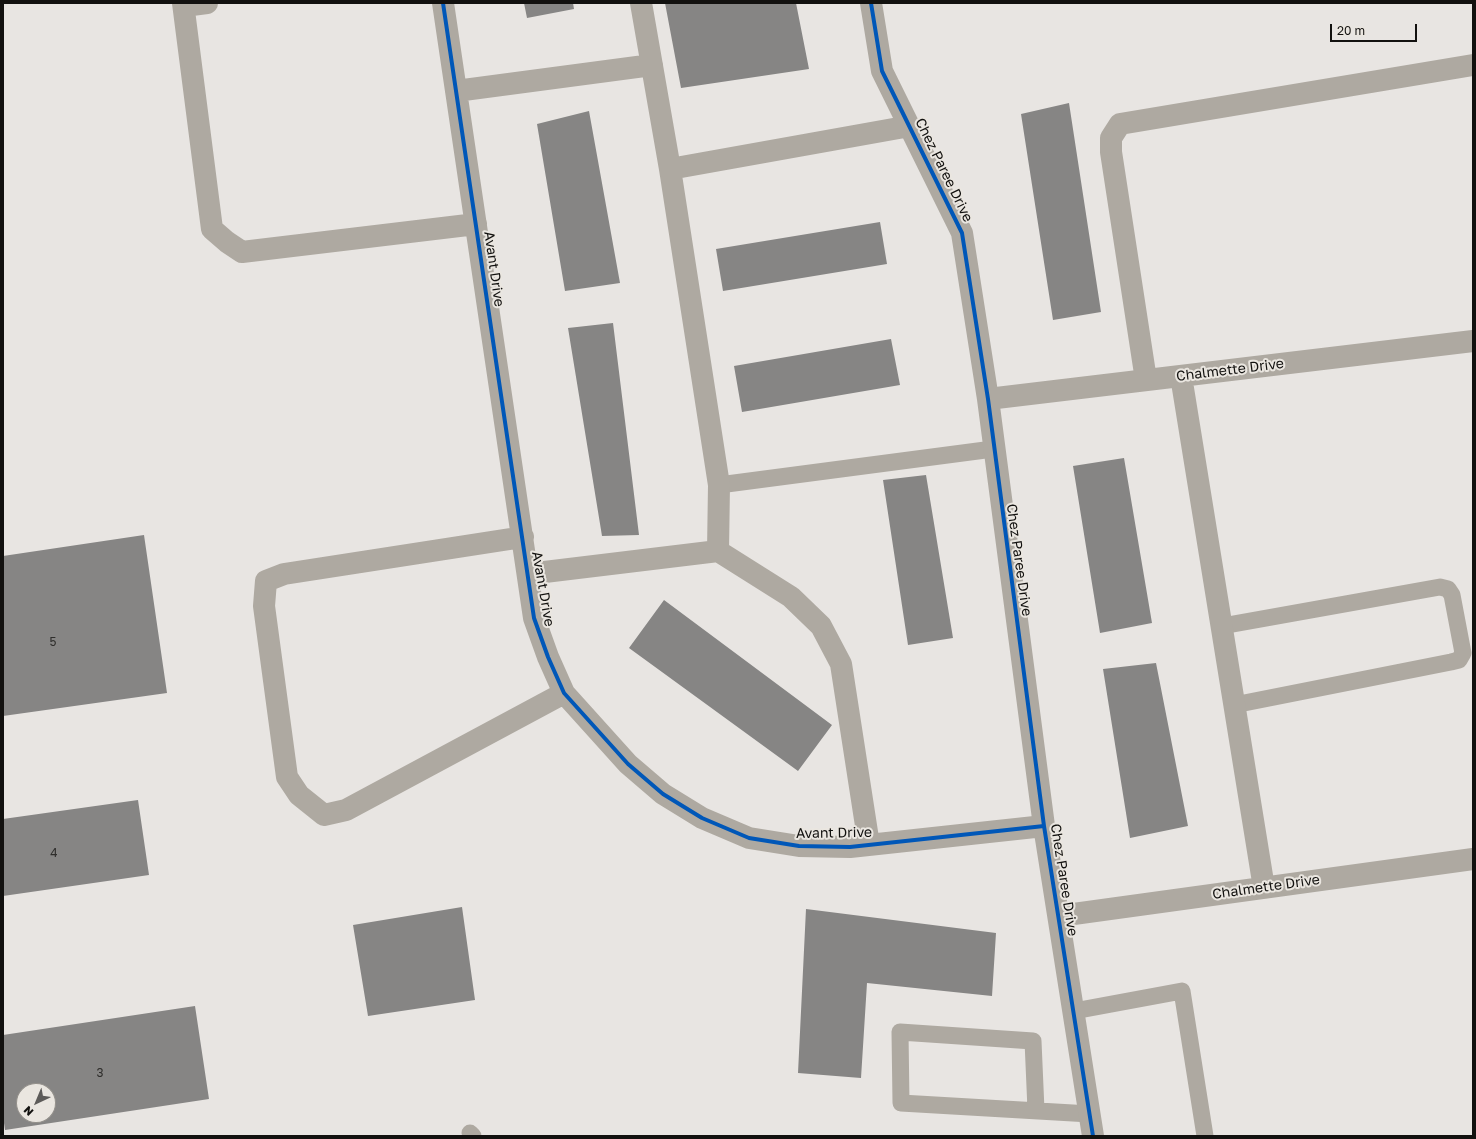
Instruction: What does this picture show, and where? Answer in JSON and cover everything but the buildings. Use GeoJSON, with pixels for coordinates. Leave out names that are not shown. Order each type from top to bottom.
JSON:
{"type":"FeatureCollection","features":[{"type":"Feature","properties":{"kind":"street"},"geometry":{"type":"LineString","coordinates":[[207,3],[184,4],[212,229],[227,242],[242,252],[476,224]]}},
{"type":"Feature","properties":{"kind":"street","name":"Avant Drive"},"geometry":{"type":"LineString","coordinates":[[443,3],[534,618],[548,657],[564,693],[628,764],[663,794],[702,818],[749,838],[799,846],[869,845],[1044,826]]}},
{"type":"Feature","properties":{"kind":"street"},"geometry":{"type":"LineString","coordinates":[[641,3],[670,169],[719,485],[718,552]]}},
{"type":"Feature","properties":{"kind":"street","name":"Chez Paree Drive"},"geometry":{"type":"LineString","coordinates":[[871,3],[882,71],[962,233],[988,399],[993,449],[1044,826],[1093,1136]]}},
{"type":"Feature","properties":{"kind":"street"},"geometry":{"type":"LineString","coordinates":[[456,91],[652,65]]}},
{"type":"Feature","properties":{"kind":"street"},"geometry":{"type":"LineString","coordinates":[[1146,380],[1111,152],[1111,138],[1120,124],[1473,65]]}},
{"type":"Feature","properties":{"kind":"street"},"geometry":{"type":"LineString","coordinates":[[670,169],[910,126]]}},
{"type":"Feature","properties":{"kind":"street","name":"Chalmette Drive"},"geometry":{"type":"LineString","coordinates":[[988,399],[1473,341]]}},
{"type":"Feature","properties":{"kind":"street"},"geometry":{"type":"LineString","coordinates":[[1181,376],[1264,888]]}},
{"type":"Feature","properties":{"kind":"street"},"geometry":{"type":"LineString","coordinates":[[523,537],[284,574],[266,581],[264,606],[287,777],[299,795],[324,815],[346,810],[564,693]]}},
{"type":"Feature","properties":{"kind":"street"},"geometry":{"type":"LineString","coordinates":[[528,574],[718,552],[791,597],[821,626],[841,664],[869,845]]}},
{"type":"Feature","properties":{"kind":"street","name":"Chalmette Drive"},"geometry":{"type":"LineString","coordinates":[[1059,916],[1473,859]]}},
{"type":"Feature","properties":{"kind":"lane"},"geometry":{"type":"LineString","coordinates":[[719,485],[993,449]]}},
{"type":"Feature","properties":{"kind":"lane"},"geometry":{"type":"LineString","coordinates":[[1222,626],[1440,587],[1448,589],[1452,594],[1463,653],[1459,660],[1451,662],[1234,705]]}},
{"type":"Feature","properties":{"kind":"lane"},"geometry":{"type":"LineString","coordinates":[[1074,1011],[1182,991],[1206,1136]]}},
{"type":"Feature","properties":{"kind":"lane"},"geometry":{"type":"LineString","coordinates":[[1036,1110],[1033,1041],[900,1032],[901,1103],[1090,1114]]}},
{"type":"Feature","properties":{"kind":"cycle path"},"geometry":{"type":"LineString","coordinates":[[443,3],[534,618],[548,657],[564,693],[628,764],[663,794],[702,818],[749,838],[799,846],[850,847],[1044,826]]}},
{"type":"Feature","properties":{"kind":"cycle path"},"geometry":{"type":"LineString","coordinates":[[871,3],[882,71],[962,233],[988,399],[1044,826],[1093,1136]]}}]}
